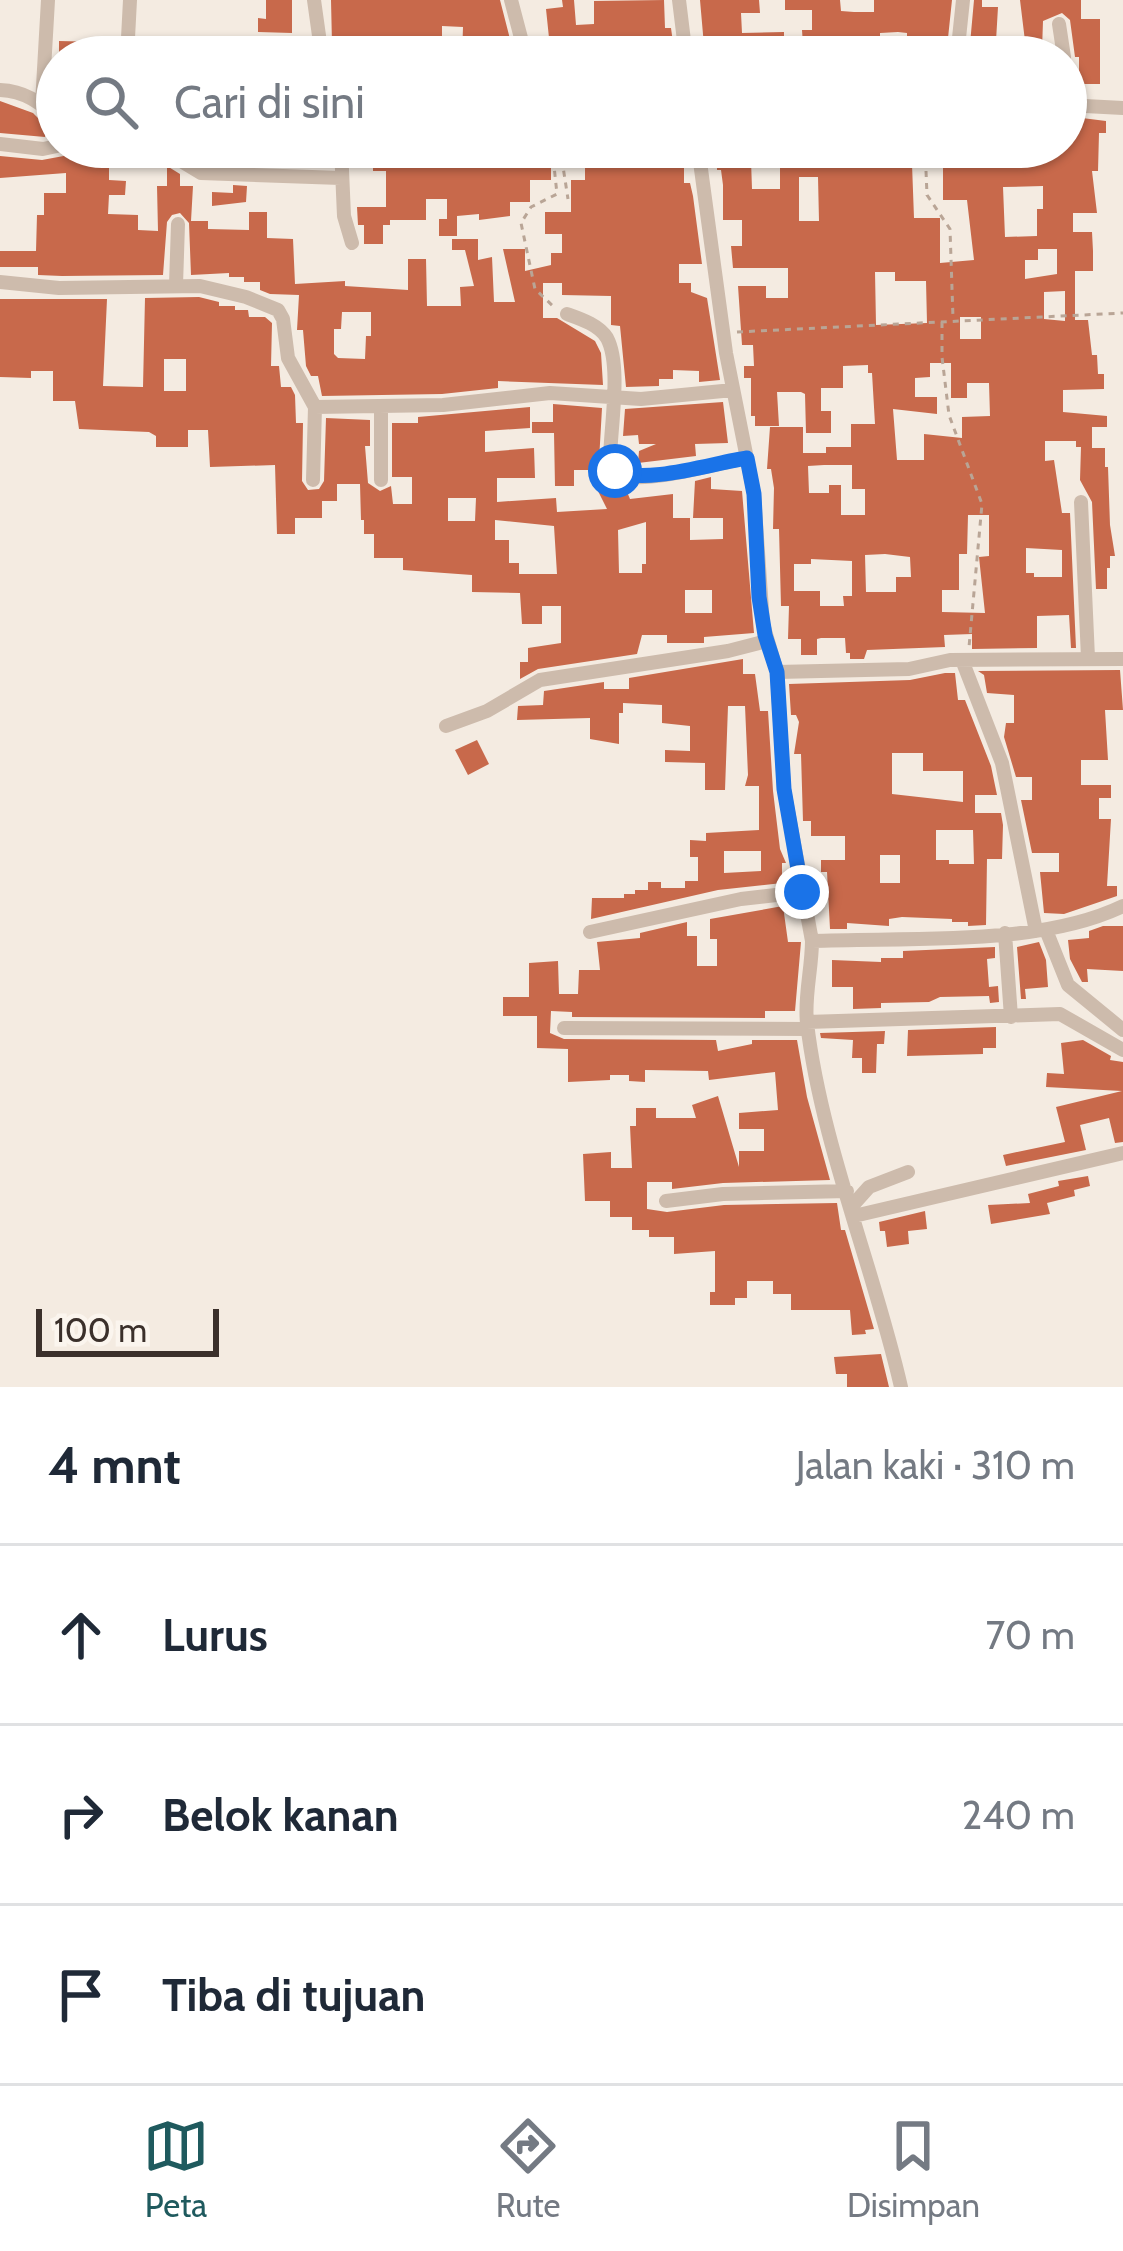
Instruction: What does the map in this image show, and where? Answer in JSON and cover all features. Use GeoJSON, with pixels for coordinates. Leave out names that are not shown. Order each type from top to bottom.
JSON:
{"type":"FeatureCollection","features":[{"type":"Feature","properties":{"kind":"street"},"geometry":{"type":"LineString","coordinates":[[46,36],[48,0]]}},
{"type":"Feature","properties":{"kind":"street"},"geometry":{"type":"LineString","coordinates":[[128,36],[130,0]]}},
{"type":"Feature","properties":{"kind":"street"},"geometry":{"type":"LineString","coordinates":[[314,0],[319,36]]}},
{"type":"Feature","properties":{"kind":"street"},"geometry":{"type":"LineString","coordinates":[[511,0],[520,36]]}},
{"type":"Feature","properties":{"kind":"street"},"geometry":{"type":"LineString","coordinates":[[680,0],[684,36]]}},
{"type":"Feature","properties":{"kind":"street"},"geometry":{"type":"LineString","coordinates":[[959,36],[963,0]]}},
{"type":"Feature","properties":{"kind":"street"},"geometry":{"type":"LineString","coordinates":[[1059,25],[1061,36]]}},
{"type":"Feature","properties":{"kind":"street"},"geometry":{"type":"LineString","coordinates":[[0,90],[36,102]]}},
{"type":"Feature","properties":{"kind":"street"},"geometry":{"type":"LineString","coordinates":[[1087,106],[1123,108]]}},
{"type":"Feature","properties":{"kind":"street"},"geometry":{"type":"LineString","coordinates":[[0,144],[36,148]]}},
{"type":"Feature","properties":{"kind":"street"},"geometry":{"type":"LineString","coordinates":[[193,168],[201,173],[341,178]]}},
{"type":"Feature","properties":{"kind":"street"},"geometry":{"type":"LineString","coordinates":[[341,168],[352,243]]}},
{"type":"Feature","properties":{"kind":"street"},"geometry":{"type":"LineString","coordinates":[[701,168],[723,333],[747,458],[763,643],[777,672],[784,789],[812,941],[807,1018],[901,1387]]}},
{"type":"Feature","properties":{"kind":"street"},"geometry":{"type":"LineString","coordinates":[[176,286],[178,224]]}},
{"type":"Feature","properties":{"kind":"street"},"geometry":{"type":"LineString","coordinates":[[0,282],[59,288],[213,287],[278,310],[289,358],[315,407],[313,480]]}},
{"type":"Feature","properties":{"kind":"street"},"geometry":{"type":"LineString","coordinates":[[567,314],[596,327],[608,339],[613,398],[610,461],[615,471],[626,476],[747,458]]}},
{"type":"Feature","properties":{"kind":"street"},"geometry":{"type":"LineString","coordinates":[[315,407],[443,405],[507,395],[613,398],[733,390]]}},
{"type":"Feature","properties":{"kind":"street"},"geometry":{"type":"LineString","coordinates":[[381,407],[381,480]]}},
{"type":"Feature","properties":{"kind":"street"},"geometry":{"type":"LineString","coordinates":[[1081,502],[1088,658]]}},
{"type":"Feature","properties":{"kind":"street"},"geometry":{"type":"LineString","coordinates":[[446,726],[487,711],[540,680],[763,643]]}},
{"type":"Feature","properties":{"kind":"street"},"geometry":{"type":"LineString","coordinates":[[777,672],[909,669],[965,660],[1123,659]]}},
{"type":"Feature","properties":{"kind":"street"},"geometry":{"type":"LineString","coordinates":[[965,660],[1002,763],[1027,932],[1012,1017]]}},
{"type":"Feature","properties":{"kind":"street"},"geometry":{"type":"LineString","coordinates":[[590,932],[741,899],[802,892]]}},
{"type":"Feature","properties":{"kind":"street"},"geometry":{"type":"LineString","coordinates":[[812,941],[1027,932],[1088,922],[1123,906]]}},
{"type":"Feature","properties":{"kind":"street"},"geometry":{"type":"LineString","coordinates":[[1027,932],[1068,986],[1123,1030]]}},
{"type":"Feature","properties":{"kind":"street"},"geometry":{"type":"LineString","coordinates":[[564,1028],[807,1018],[1067,1015],[1123,1050]]}},
{"type":"Feature","properties":{"kind":"street"},"geometry":{"type":"LineString","coordinates":[[666,1201],[723,1194],[851,1204],[1123,1153]]}},
{"type":"Feature","properties":{"kind":"street"},"geometry":{"type":"LineString","coordinates":[[851,1204],[868,1187],[908,1172]]}},
{"type":"Feature","properties":{"kind":"path"},"geometry":{"type":"LineString","coordinates":[[554,168],[557,194],[531,207],[521,223],[535,289],[567,314]]}},
{"type":"Feature","properties":{"kind":"path"},"geometry":{"type":"LineString","coordinates":[[563,168],[568,200]]}},
{"type":"Feature","properties":{"kind":"path"},"geometry":{"type":"LineString","coordinates":[[926,168],[927,195],[950,229],[953,320]]}},
{"type":"Feature","properties":{"kind":"path"},"geometry":{"type":"LineString","coordinates":[[723,333],[1123,313]]}},
{"type":"Feature","properties":{"kind":"path"},"geometry":{"type":"LineString","coordinates":[[942,320],[949,415],[982,504],[965,660]]}},
{"type":"Feature","properties":{"kind":"building"},"geometry":{"type":"Polygon","coordinates":[[[266,0],[292,0],[292,33],[258,32],[258,18],[266,19],[266,0]]]}},
{"type":"Feature","properties":{"kind":"building"},"geometry":{"type":"Polygon","coordinates":[[[331,0],[500,0],[509,36],[463,36],[463,27],[442,26],[442,36],[332,36],[331,0]]]}},
{"type":"Feature","properties":{"kind":"building"},"geometry":{"type":"Polygon","coordinates":[[[562,0],[574,0],[576,25],[594,24],[594,1],[664,0],[665,28],[671,28],[672,36],[549,36],[546,9],[563,7],[562,0]]]}},
{"type":"Feature","properties":{"kind":"building"},"geometry":{"type":"Polygon","coordinates":[[[700,0],[759,0],[760,13],[741,13],[742,33],[784,32],[784,36],[703,36],[700,0]]]}},
{"type":"Feature","properties":{"kind":"building"},"geometry":{"type":"Polygon","coordinates":[[[785,0],[840,0],[841,11],[874,12],[874,0],[952,0],[948,36],[802,36],[802,30],[812,30],[812,10],[785,10],[785,0]]]}},
{"type":"Feature","properties":{"kind":"building"},"geometry":{"type":"Polygon","coordinates":[[[974,0],[982,0],[982,7],[998,7],[996,36],[971,36],[974,0]]]}},
{"type":"Feature","properties":{"kind":"building"},"geometry":{"type":"Polygon","coordinates":[[[1020,0],[1081,0],[1081,19],[1100,19],[1100,84],[1087,84],[1087,36],[1072,36],[1070,20],[1062,13],[1043,21],[1042,36],[1024,36],[1020,0]]]}},
{"type":"Feature","properties":{"kind":"building"},"geometry":{"type":"Polygon","coordinates":[[[0,101],[36,116],[36,136],[0,133],[0,101]]]}},
{"type":"Feature","properties":{"kind":"building"},"geometry":{"type":"Polygon","coordinates":[[[1087,119],[1106,121],[1106,133],[1099,133],[1098,171],[1092,171],[1097,213],[1073,213],[1073,232],[1092,232],[1093,251],[1093,271],[1075,271],[1075,320],[1088,320],[1092,355],[1097,355],[1098,374],[1104,374],[1104,389],[1063,390],[1063,412],[1107,416],[1107,427],[1092,427],[1092,448],[1105,448],[1108,467],[1115,556],[1110,556],[1107,568],[1107,589],[1096,589],[1092,502],[1080,480],[1081,447],[1076,447],[1076,441],[1045,441],[1045,461],[1054,460],[1062,513],[1070,513],[1076,648],[1071,648],[1069,615],[1037,616],[1037,648],[972,649],[972,634],[944,635],[945,647],[867,650],[864,659],[850,659],[845,638],[817,639],[817,655],[801,655],[801,639],[788,639],[789,606],[781,606],[779,529],[773,529],[774,488],[771,469],[767,469],[770,427],[803,427],[803,453],[851,447],[851,424],[875,424],[872,373],[868,365],[843,366],[843,388],[821,388],[821,411],[831,411],[831,433],[806,433],[805,394],[801,392],[777,392],[779,426],[755,426],[751,378],[744,378],[744,366],[754,366],[753,345],[742,345],[738,286],[766,286],[766,298],[788,298],[788,268],[733,268],[731,246],[742,246],[742,220],[723,220],[723,185],[721,170],[717,170],[751,168],[752,189],[780,189],[780,168],[912,168],[914,218],[940,218],[940,263],[974,260],[967,200],[943,200],[943,168],[1087,168],[1087,119]],[[799,177],[799,221],[819,221],[818,177],[799,177]],[[1043,186],[1003,187],[1005,237],[1037,236],[1043,186]],[[1038,249],[1038,260],[1025,260],[1025,279],[1057,274],[1057,249],[1038,249]],[[875,272],[876,325],[927,323],[926,281],[895,281],[895,272],[875,272]],[[1065,291],[1044,292],[1044,319],[1065,321],[1065,291]],[[960,317],[960,339],[981,339],[981,317],[960,317]],[[930,363],[930,377],[915,378],[915,397],[937,397],[937,414],[893,409],[897,460],[924,460],[924,434],[962,438],[962,417],[990,416],[989,383],[967,383],[967,398],[951,398],[951,363],[930,363]],[[852,465],[808,466],[809,493],[829,493],[829,485],[841,485],[841,515],[865,515],[865,489],[852,489],[852,465]],[[968,515],[967,554],[959,554],[959,590],[942,590],[942,612],[985,613],[979,557],[989,556],[989,515],[968,515]],[[1026,548],[1026,573],[1034,577],[1062,577],[1062,550],[1026,548]],[[865,555],[866,592],[896,592],[896,577],[911,577],[910,557],[865,555]],[[811,559],[811,564],[794,564],[794,591],[820,591],[820,606],[844,606],[843,596],[852,596],[852,561],[811,559]]]}},
{"type":"Feature","properties":{"kind":"building"},"geometry":{"type":"Polygon","coordinates":[[[0,156],[36,159],[36,168],[109,168],[109,180],[126,181],[125,195],[109,195],[108,214],[138,215],[138,230],[158,231],[157,186],[167,186],[170,168],[180,174],[180,186],[193,186],[191,221],[208,221],[208,229],[249,230],[249,212],[267,212],[267,238],[293,239],[295,284],[345,281],[345,286],[408,290],[408,259],[426,259],[427,306],[461,306],[460,287],[474,286],[465,250],[452,250],[452,239],[478,239],[478,260],[492,257],[494,302],[515,302],[503,249],[525,249],[525,271],[551,265],[551,253],[562,253],[562,234],[545,234],[545,212],[571,212],[571,180],[585,180],[585,168],[684,168],[684,183],[690,183],[693,196],[702,264],[679,264],[679,283],[691,283],[691,292],[707,298],[720,380],[699,382],[699,371],[673,370],[673,379],[659,379],[659,386],[626,387],[620,326],[611,325],[611,296],[562,295],[562,283],[543,283],[543,318],[557,318],[595,341],[601,353],[603,385],[498,381],[498,388],[442,394],[322,396],[318,376],[311,376],[306,366],[303,330],[297,330],[299,295],[270,294],[260,290],[260,282],[244,282],[244,277],[229,277],[229,273],[191,275],[189,223],[180,213],[167,222],[163,275],[38,275],[38,267],[0,267],[0,251],[36,251],[37,215],[44,215],[44,193],[66,193],[66,173],[0,178],[0,156]],[[342,312],[341,329],[334,329],[334,354],[365,359],[366,336],[371,336],[371,312],[342,312]]]}},
{"type":"Feature","properties":{"kind":"building"},"geometry":{"type":"Polygon","coordinates":[[[551,168],[551,180],[530,180],[530,202],[510,202],[510,216],[479,220],[479,214],[457,216],[457,236],[439,236],[439,219],[447,219],[447,199],[426,199],[426,220],[390,220],[390,225],[383,225],[383,244],[364,244],[357,207],[386,207],[386,171],[373,171],[551,168]]]}},
{"type":"Feature","properties":{"kind":"building"},"geometry":{"type":"Polygon","coordinates":[[[233,185],[247,186],[246,202],[212,206],[212,192],[233,193],[233,185]]]}},
{"type":"Feature","properties":{"kind":"building"},"geometry":{"type":"Polygon","coordinates":[[[199,297],[248,310],[249,317],[265,317],[272,323],[271,366],[279,366],[281,387],[291,387],[295,395],[296,423],[303,423],[302,481],[308,490],[319,489],[324,481],[326,418],[370,420],[370,446],[365,446],[368,483],[380,491],[391,486],[393,504],[412,504],[412,477],[392,477],[392,423],[530,407],[530,428],[485,431],[485,452],[534,448],[535,478],[497,478],[497,502],[556,498],[557,512],[607,509],[598,491],[605,488],[597,470],[574,470],[574,486],[555,486],[554,433],[532,433],[532,422],[553,422],[553,404],[602,408],[599,461],[605,476],[625,487],[630,499],[673,494],[673,518],[690,518],[690,540],[723,539],[723,518],[693,518],[695,481],[711,477],[711,489],[742,491],[754,633],[704,637],[704,643],[667,643],[667,635],[642,635],[637,654],[538,669],[520,679],[520,662],[528,662],[528,648],[561,643],[561,606],[542,606],[542,624],[522,624],[520,593],[472,592],[472,575],[403,570],[403,558],[374,558],[374,534],[364,534],[361,520],[360,484],[337,484],[337,501],[322,501],[322,518],[295,518],[295,534],[277,534],[275,465],[210,467],[208,430],[188,430],[188,447],[156,447],[156,436],[149,432],[79,429],[75,401],[53,401],[53,371],[31,371],[31,378],[0,377],[0,299],[107,299],[103,386],[143,387],[145,298],[199,297]],[[164,359],[164,391],[186,391],[186,359],[164,359]],[[448,498],[448,521],[475,521],[476,498],[448,498]],[[495,520],[495,540],[509,540],[509,563],[519,563],[519,574],[557,574],[554,526],[495,520]],[[646,522],[618,530],[619,573],[642,573],[646,522]],[[685,590],[685,613],[712,613],[712,590],[685,590]]]}},
{"type":"Feature","properties":{"kind":"building"},"geometry":{"type":"Polygon","coordinates":[[[723,402],[728,443],[695,444],[696,456],[638,463],[639,451],[656,444],[639,444],[638,435],[623,436],[625,409],[723,402]]]}},
{"type":"Feature","properties":{"kind":"building"},"geometry":{"type":"Polygon","coordinates":[[[743,659],[743,674],[755,674],[760,711],[768,711],[773,791],[786,863],[782,863],[782,883],[718,890],[591,919],[592,898],[624,898],[635,890],[648,890],[648,882],[661,882],[661,888],[685,888],[685,881],[698,881],[698,857],[690,857],[690,840],[706,841],[706,833],[759,830],[759,786],[745,786],[745,706],[728,706],[725,790],[705,790],[705,763],[665,762],[665,750],[690,751],[690,726],[662,723],[662,705],[623,703],[619,744],[590,739],[590,718],[517,720],[518,706],[543,705],[544,691],[604,682],[604,689],[629,689],[629,678],[743,659]],[[724,851],[724,873],[761,871],[761,851],[724,851]]]}},
{"type":"Feature","properties":{"kind":"building"},"geometry":{"type":"Polygon","coordinates":[[[1120,670],[1123,710],[1105,710],[1108,760],[1081,760],[1081,785],[1111,785],[1111,798],[1099,798],[1099,819],[1111,819],[1107,886],[1117,886],[1117,896],[1064,914],[1044,913],[1040,872],[1059,872],[1059,853],[1032,853],[1021,800],[1032,800],[1032,777],[1016,777],[1004,737],[1006,723],[1014,723],[1014,695],[987,693],[984,675],[978,671],[1120,670]]]}},
{"type":"Feature","properties":{"kind":"building"},"geometry":{"type":"Polygon","coordinates":[[[955,673],[958,700],[965,700],[991,766],[997,795],[975,795],[975,813],[1001,813],[1003,825],[1002,859],[987,859],[986,925],[902,917],[889,919],[889,926],[847,923],[847,929],[830,929],[827,872],[821,872],[821,860],[845,860],[845,836],[811,836],[811,821],[803,821],[801,754],[794,754],[799,722],[791,715],[789,684],[910,680],[955,673]],[[892,753],[892,794],[963,802],[963,771],[923,771],[923,753],[892,753]],[[936,830],[936,860],[974,864],[973,830],[936,830]],[[880,855],[880,883],[900,883],[900,855],[880,855]]]}},
{"type":"Feature","properties":{"kind":"building"},"geometry":{"type":"Polygon","coordinates":[[[477,740],[489,764],[468,775],[455,750],[477,740]]]}},
{"type":"Feature","properties":{"kind":"building"},"geometry":{"type":"Polygon","coordinates":[[[783,906],[788,942],[801,942],[795,1011],[765,1011],[765,1018],[572,1017],[572,1012],[551,1011],[550,1033],[564,1039],[716,1040],[718,1051],[752,1044],[752,1040],[797,1040],[830,1180],[672,1189],[672,1182],[647,1182],[647,1209],[667,1212],[724,1205],[837,1203],[841,1230],[845,1230],[874,1329],[865,1330],[866,1334],[852,1335],[850,1310],[791,1310],[791,1294],[773,1294],[773,1281],[747,1281],[747,1298],[735,1298],[735,1305],[710,1305],[710,1292],[715,1292],[715,1251],[674,1254],[674,1237],[649,1237],[649,1230],[632,1230],[632,1217],[610,1217],[610,1201],[585,1201],[583,1154],[611,1152],[611,1168],[632,1168],[630,1126],[636,1126],[636,1108],[656,1108],[656,1118],[696,1118],[692,1105],[718,1096],[739,1167],[739,1151],[764,1151],[764,1129],[739,1129],[739,1113],[778,1110],[775,1072],[709,1080],[708,1071],[645,1070],[645,1082],[629,1081],[629,1075],[610,1075],[610,1080],[568,1082],[568,1049],[537,1048],[537,1016],[503,1016],[503,997],[529,997],[529,963],[558,961],[559,994],[578,994],[579,970],[600,970],[597,942],[640,938],[640,933],[687,922],[687,936],[697,936],[697,966],[717,966],[717,939],[710,939],[710,919],[783,906]]]}},
{"type":"Feature","properties":{"kind":"building"},"geometry":{"type":"Polygon","coordinates":[[[1123,926],[1123,971],[1087,969],[1088,982],[1082,982],[1070,959],[1068,940],[1089,938],[1089,931],[1123,926]]]}},
{"type":"Feature","properties":{"kind":"building"},"geometry":{"type":"Polygon","coordinates":[[[1039,942],[1048,987],[1025,989],[1026,999],[1021,999],[1017,947],[1039,942]]]}},
{"type":"Feature","properties":{"kind":"building"},"geometry":{"type":"Polygon","coordinates":[[[995,947],[995,958],[987,959],[989,987],[998,986],[999,1002],[990,1003],[989,996],[940,997],[853,1009],[853,987],[832,987],[832,960],[881,962],[881,958],[903,958],[903,951],[995,947]]]}},
{"type":"Feature","properties":{"kind":"building"},"geometry":{"type":"Polygon","coordinates":[[[996,1027],[996,1048],[983,1048],[983,1054],[907,1056],[908,1030],[996,1027]]]}},
{"type":"Feature","properties":{"kind":"building"},"geometry":{"type":"Polygon","coordinates":[[[885,1031],[884,1044],[877,1044],[876,1073],[862,1073],[862,1058],[852,1058],[853,1040],[821,1038],[820,1033],[885,1031]]]}},
{"type":"Feature","properties":{"kind":"building"},"geometry":{"type":"Polygon","coordinates":[[[1083,1040],[1111,1056],[1110,1060],[1123,1062],[1123,1142],[1115,1143],[1109,1118],[1080,1125],[1086,1150],[1006,1166],[1003,1155],[1065,1142],[1056,1107],[1122,1091],[1046,1087],[1047,1073],[1064,1074],[1061,1043],[1083,1040]]]}},
{"type":"Feature","properties":{"kind":"building"},"geometry":{"type":"Polygon","coordinates":[[[1088,1176],[1090,1186],[1074,1190],[1075,1196],[1047,1203],[1050,1214],[991,1224],[988,1205],[1030,1203],[1028,1194],[1059,1186],[1058,1181],[1088,1176]]]}},
{"type":"Feature","properties":{"kind":"building"},"geometry":{"type":"Polygon","coordinates":[[[925,1211],[927,1229],[908,1231],[909,1244],[887,1247],[879,1222],[925,1211]]]}},
{"type":"Feature","properties":{"kind":"building"},"geometry":{"type":"Polygon","coordinates":[[[881,1354],[889,1387],[847,1387],[847,1374],[836,1374],[834,1357],[881,1354]]]}},
{"type":"Feature","properties":{"kind":"route"},"geometry":{"type":"LineString","coordinates":[[615,471],[646,476],[747,458],[754,494],[759,597],[777,672],[784,789],[802,892]]}}]}
